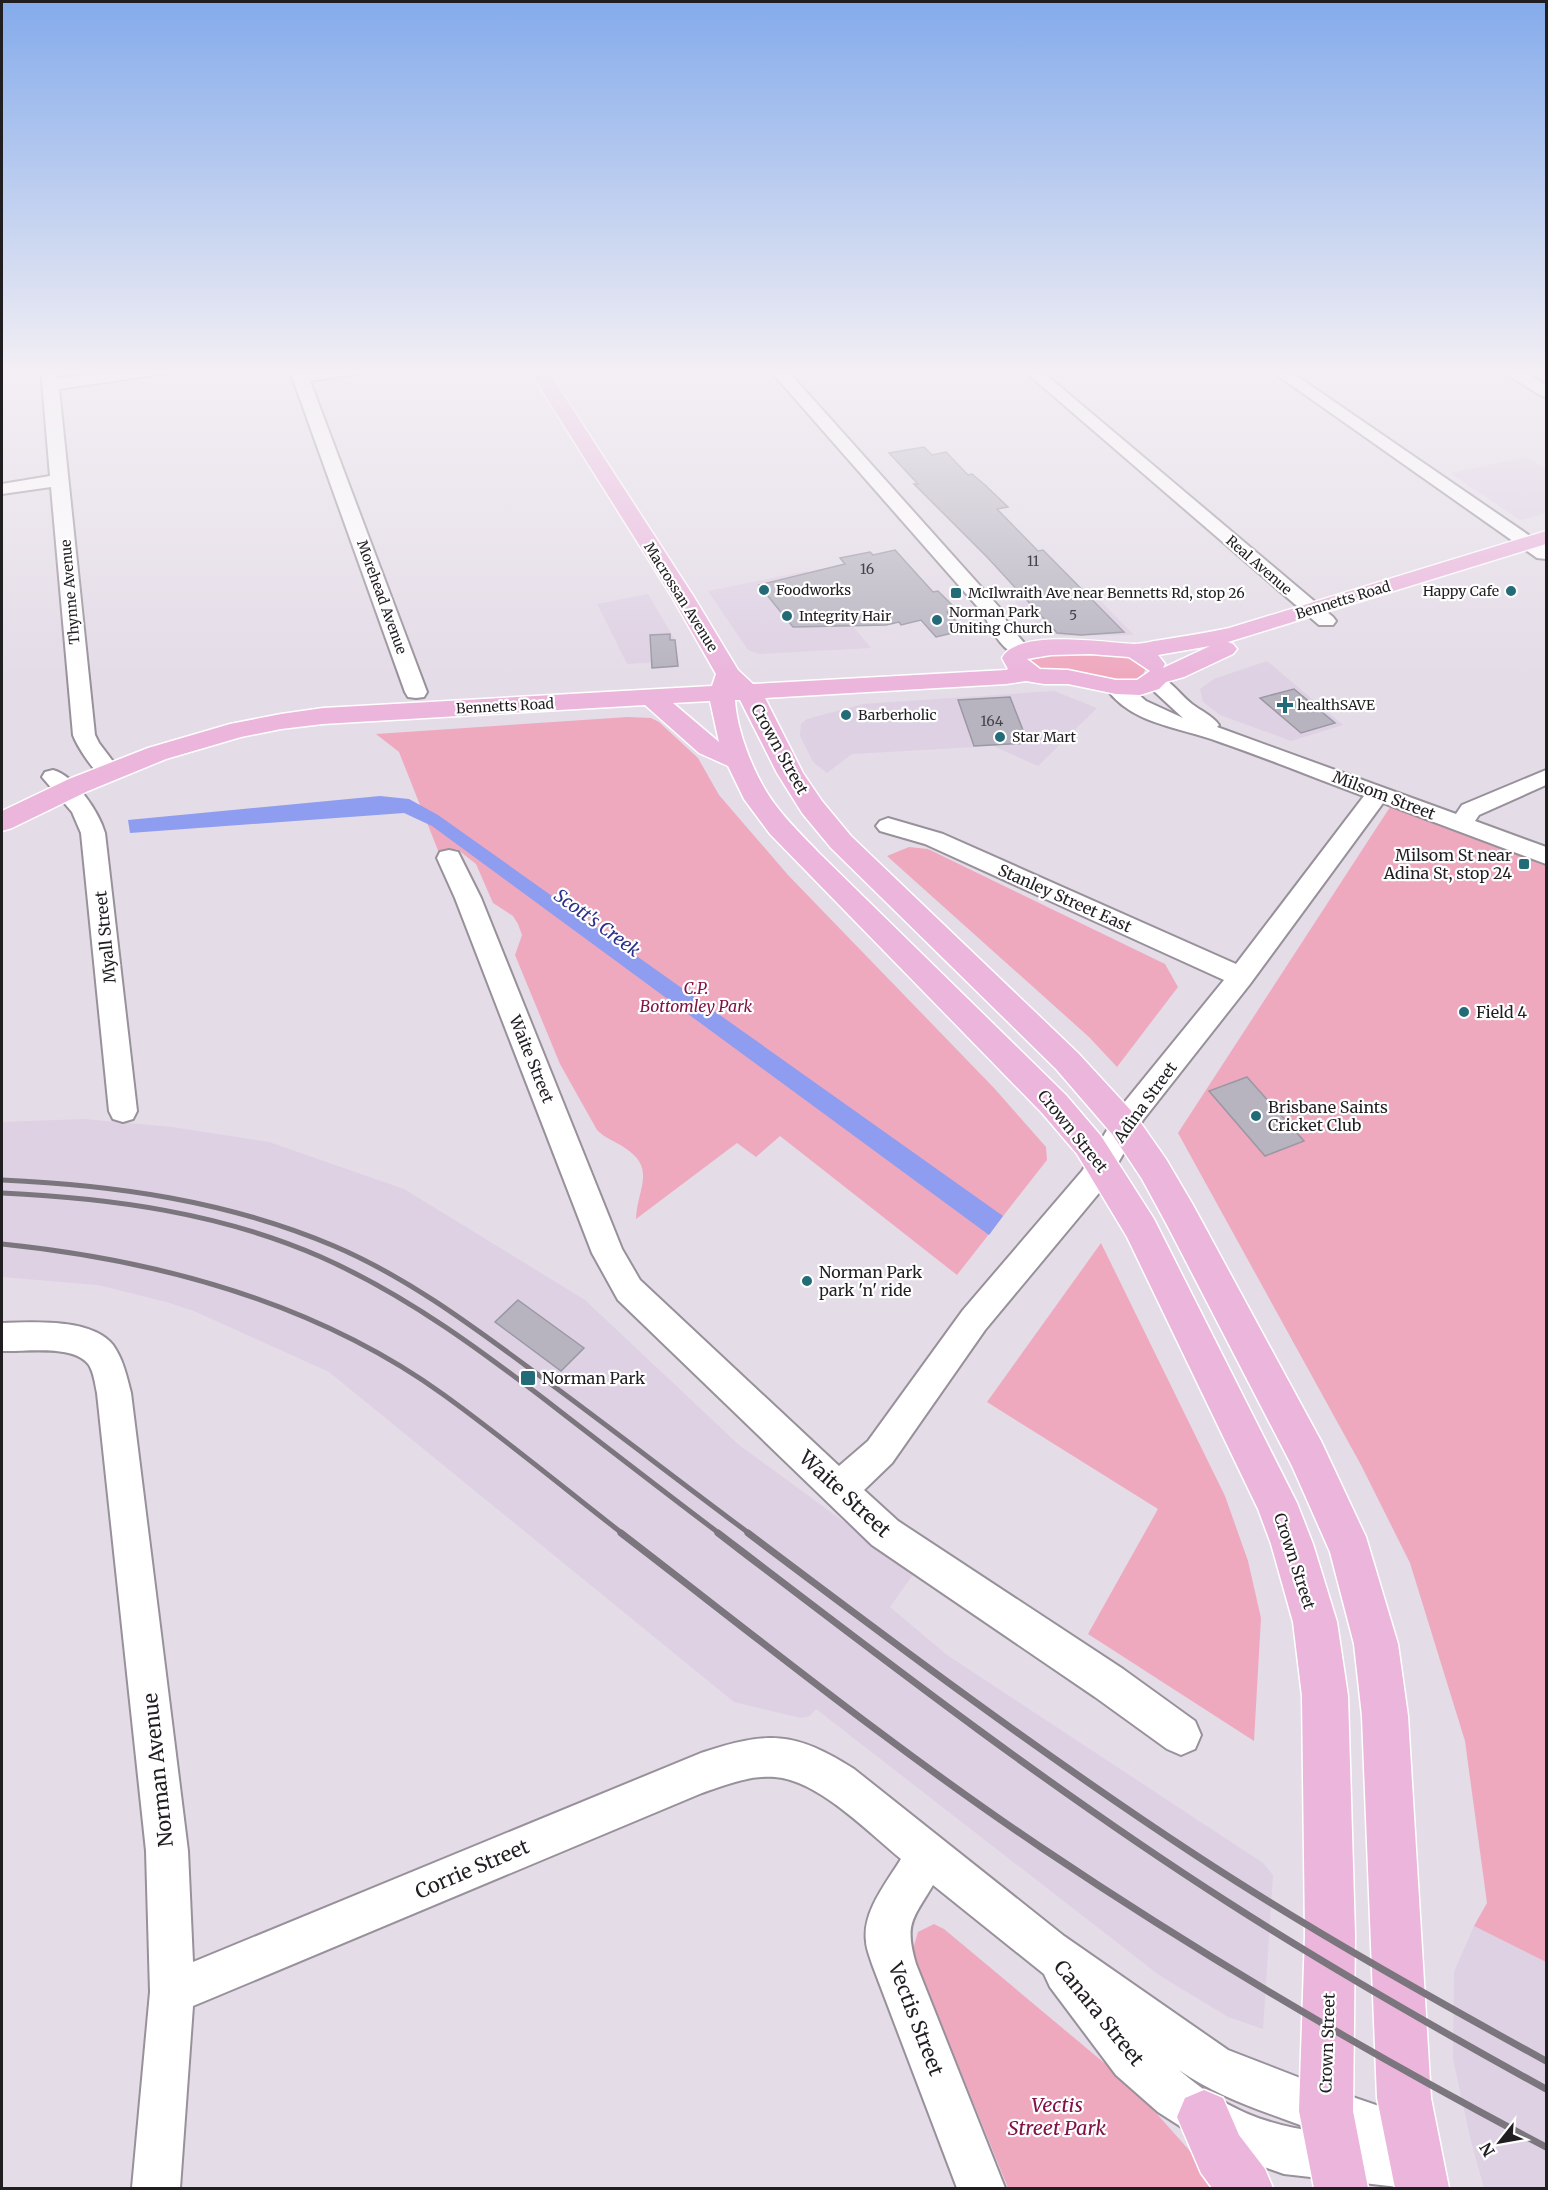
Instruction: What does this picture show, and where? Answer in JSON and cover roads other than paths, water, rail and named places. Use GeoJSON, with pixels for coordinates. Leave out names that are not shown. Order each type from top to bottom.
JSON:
{"type":"FeatureCollection","features":[{"type":"Feature","properties":{"kind":"main road","name":"Macrossan Avenue"},"geometry":{"type":"LineString","coordinates":[[602,470],[683,597],[725,684]]}},
{"type":"Feature","properties":{"kind":"main road","name":"Bennetts Road"},"geometry":{"type":"LineString","coordinates":[[1020,660],[1040,676],[1076,679],[1117,687],[1134,687],[1173,674],[1211,654],[1319,615],[1533,552]]}},
{"type":"Feature","properties":{"kind":"main road","name":"Bennetts Road"},"geometry":{"type":"LineString","coordinates":[[2,804],[60,784],[189,723],[254,706],[292,700],[416,692],[725,684],[921,663],[956,664],[1020,660],[1047,648],[1122,648],[1136,651],[1218,638],[1319,615]]}},
{"type":"Feature","properties":{"kind":"main road"},"geometry":{"type":"LineString","coordinates":[[1136,651],[1152,663],[1156,679]]}},
{"type":"Feature","properties":{"kind":"main road","name":"Bennetts Road"},"geometry":{"type":"LineString","coordinates":[[104,764],[198,739],[284,720],[484,706],[653,699],[725,684],[748,693],[1006,677],[1020,660]]}},
{"type":"Feature","properties":{"kind":"main road","name":"Crown Street"},"geometry":{"type":"LineString","coordinates":[[725,684],[723,709],[740,762],[756,798],[775,822],[846,897],[1054,1104],[1102,1165],[1141,1229],[1276,1503],[1292,1544],[1315,1622],[1325,1696],[1333,2152]]}},
{"type":"Feature","properties":{"kind":"main road"},"geometry":{"type":"LineString","coordinates":[[783,718],[822,703],[846,687]]}},
{"type":"Feature","properties":{"kind":"main road","name":"Crown Street"},"geometry":{"type":"LineString","coordinates":[[748,693],[783,718],[794,780],[812,807],[841,842],[1067,1061],[1124,1125],[1154,1169],[1180,1215],[1307,1454],[1351,1551],[1376,1644],[1385,1716],[1402,2075],[1416,2164]]}},
{"type":"Feature","properties":{"kind":"main road"},"geometry":{"type":"LineString","coordinates":[[653,699],[708,747],[740,762]]}},
{"type":"Feature","properties":{"kind":"main road","name":"Bennetts Road"},"geometry":{"type":"LineString","coordinates":[[2,822],[60,784]]}},
{"type":"Feature","properties":{"kind":"main road"},"geometry":{"type":"LineString","coordinates":[[1204,2117],[1220,2154],[1246,2188]]}},
{"type":"Feature","properties":{"kind":"street","name":"Thynne Avenue"},"geometry":{"type":"LineString","coordinates":[[59,470],[84,735],[88,745],[104,764]]}},
{"type":"Feature","properties":{"kind":"street","name":"Morehead Avenue"},"geometry":{"type":"LineString","coordinates":[[335,470],[416,692]]}},
{"type":"Feature","properties":{"kind":"street"},"geometry":{"type":"LineString","coordinates":[[867,470],[992,611],[1047,648]]}},
{"type":"Feature","properties":{"kind":"street","name":"Real Avenue"},"geometry":{"type":"LineString","coordinates":[[1149,470],[1319,615]]}},
{"type":"Feature","properties":{"kind":"street"},"geometry":{"type":"LineString","coordinates":[[1418,470],[1533,552]]}},
{"type":"Feature","properties":{"kind":"street"},"geometry":{"type":"LineString","coordinates":[[2,489],[60,480]]}},
{"type":"Feature","properties":{"kind":"street"},"geometry":{"type":"LineString","coordinates":[[992,611],[1020,660]]}},
{"type":"Feature","properties":{"kind":"street","name":"Milsom Street"},"geometry":{"type":"LineString","coordinates":[[1156,679],[1182,707],[1222,735]]}},
{"type":"Feature","properties":{"kind":"street","name":"Milsom Street"},"geometry":{"type":"LineString","coordinates":[[1117,687],[1124,697],[1186,727],[1222,735],[1546,856]]}},
{"type":"Feature","properties":{"kind":"street"},"geometry":{"type":"LineString","coordinates":[[1462,824],[1470,810],[1546,777]]}},
{"type":"Feature","properties":{"kind":"street","name":"Myall Street"},"geometry":{"type":"LineString","coordinates":[[60,784],[88,816],[93,833],[123,1111]]}},
{"type":"Feature","properties":{"kind":"street","name":"Adina Street"},"geometry":{"type":"LineString","coordinates":[[838,1489],[880,1452],[974,1320],[1102,1165],[1124,1125],[1241,977],[1379,793]]}},
{"type":"Feature","properties":{"kind":"street","name":"Stanley Street East"},"geometry":{"type":"LineString","coordinates":[[888,826],[934,839],[1241,977]]}},
{"type":"Feature","properties":{"kind":"street","name":"Waite Street"},"geometry":{"type":"LineString","coordinates":[[449,858],[489,933],[592,1180],[608,1253],[629,1290],[885,1533],[1109,1683],[1181,1735]]}},
{"type":"Feature","properties":{"kind":"street","name":"Norman Avenue"},"geometry":{"type":"LineString","coordinates":[[2,1337],[74,1340],[86,1344],[100,1355],[110,1378],[115,1400],[168,1861],[172,1992],[156,2188]]}},
{"type":"Feature","properties":{"kind":"street","name":"Canara Street"},"geometry":{"type":"LineString","coordinates":[[775,1755],[790,1758],[824,1772],[1049,1951],[1212,2066],[1253,2084],[1333,2152]]}},
{"type":"Feature","properties":{"kind":"street","name":"Corrie Street"},"geometry":{"type":"LineString","coordinates":[[172,1992],[258,1959],[701,1773],[750,1758],[775,1755]]}},
{"type":"Feature","properties":{"kind":"street","name":"Vectis Street"},"geometry":{"type":"LineString","coordinates":[[928,1853],[890,1918],[887,1940],[894,1964],[981,2188]]}},
{"type":"Feature","properties":{"kind":"street","name":"Canara Street"},"geometry":{"type":"LineString","coordinates":[[1049,1951],[1132,2059],[1174,2096],[1235,2135],[1265,2146],[1333,2152],[1416,2164]]}},
{"type":"Feature","properties":{"kind":"water"},"geometry":{"type":"Polygon","coordinates":[[[380,796],[409,799],[438,815],[1003,1216],[989,1235],[432,826],[404,813],[130,833],[128,820],[380,796]]]}},
{"type":"Feature","properties":{"kind":"railway"},"geometry":{"type":"LineString","coordinates":[[2,1180],[87,1186],[171,1198],[253,1217],[294,1230],[361,1258],[413,1287],[488,1338],[750,1534]]}},
{"type":"Feature","properties":{"kind":"railway"},"geometry":{"type":"LineString","coordinates":[[2,1193],[84,1199],[165,1210],[244,1229],[283,1242],[354,1272],[446,1327],[533,1390],[720,1534]]}},
{"type":"Feature","properties":{"kind":"railway"},"geometry":{"type":"LineString","coordinates":[[2,1244],[119,1261],[176,1274],[289,1311],[342,1334],[394,1362],[444,1395],[623,1534]]}},
{"type":"Feature","properties":{"kind":"railway"},"geometry":{"type":"LineString","coordinates":[[621,1533],[881,1733],[1042,1848],[1227,1967],[1353,2041],[1546,2147]]}},
{"type":"Feature","properties":{"kind":"railway"},"geometry":{"type":"LineString","coordinates":[[718,1533],[968,1722],[1160,1858],[1344,1974],[1546,2089]]}},
{"type":"Feature","properties":{"kind":"railway"},"geometry":{"type":"LineString","coordinates":[[748,1533],[1026,1739],[1197,1856],[1326,1936],[1546,2061]]}},
{"type":"Feature","properties":{"kind":"place","name":"Foodworks"},"geometry":{"type":"Point","coordinates":[764,590]}},
{"type":"Feature","properties":{"kind":"place","name":"Happy Cafe"},"geometry":{"type":"Point","coordinates":[1511,591]}},
{"type":"Feature","properties":{"kind":"place","name":"McIlwraith Ave near Bennetts Rd, stop 26"},"geometry":{"type":"Point","coordinates":[956,593]}},
{"type":"Feature","properties":{"kind":"place","name":"Integrity Hair"},"geometry":{"type":"Point","coordinates":[787,616]}},
{"type":"Feature","properties":{"kind":"place","name":"Norman Park Uniting Church"},"geometry":{"type":"Point","coordinates":[937,620]}},
{"type":"Feature","properties":{"kind":"place","name":"healthSAVE"},"geometry":{"type":"Point","coordinates":[1285,705]}},
{"type":"Feature","properties":{"kind":"place","name":"Barberholic"},"geometry":{"type":"Point","coordinates":[846,715]}},
{"type":"Feature","properties":{"kind":"place","name":"Star Mart"},"geometry":{"type":"Point","coordinates":[1000,737]}},
{"type":"Feature","properties":{"kind":"place","name":"Milsom St near Adina St, stop 24"},"geometry":{"type":"Point","coordinates":[1524,864]}},
{"type":"Feature","properties":{"kind":"place","name":"Field 4"},"geometry":{"type":"Point","coordinates":[1464,1012]}},
{"type":"Feature","properties":{"kind":"place","name":"Brisbane Saints Cricket Club"},"geometry":{"type":"Point","coordinates":[1256,1116]}},
{"type":"Feature","properties":{"kind":"place","name":"Norman Park park 'n' ride"},"geometry":{"type":"Point","coordinates":[807,1281]}},
{"type":"Feature","properties":{"kind":"place","name":"Norman Park"},"geometry":{"type":"Point","coordinates":[528,1378]}},
{"type":"Feature","properties":{"kind":"water label","name":"Scott's Creek"},"geometry":{"type":"Point","coordinates":[597,923]}},
{"type":"Feature","properties":{"kind":"park label","name":"C.P. Bottomley Park"},"geometry":{"type":"Point","coordinates":[696,997]}},
{"type":"Feature","properties":{"kind":"park label","name":"Vectis Street Park"},"geometry":{"type":"Point","coordinates":[1057,2116]}}]}
